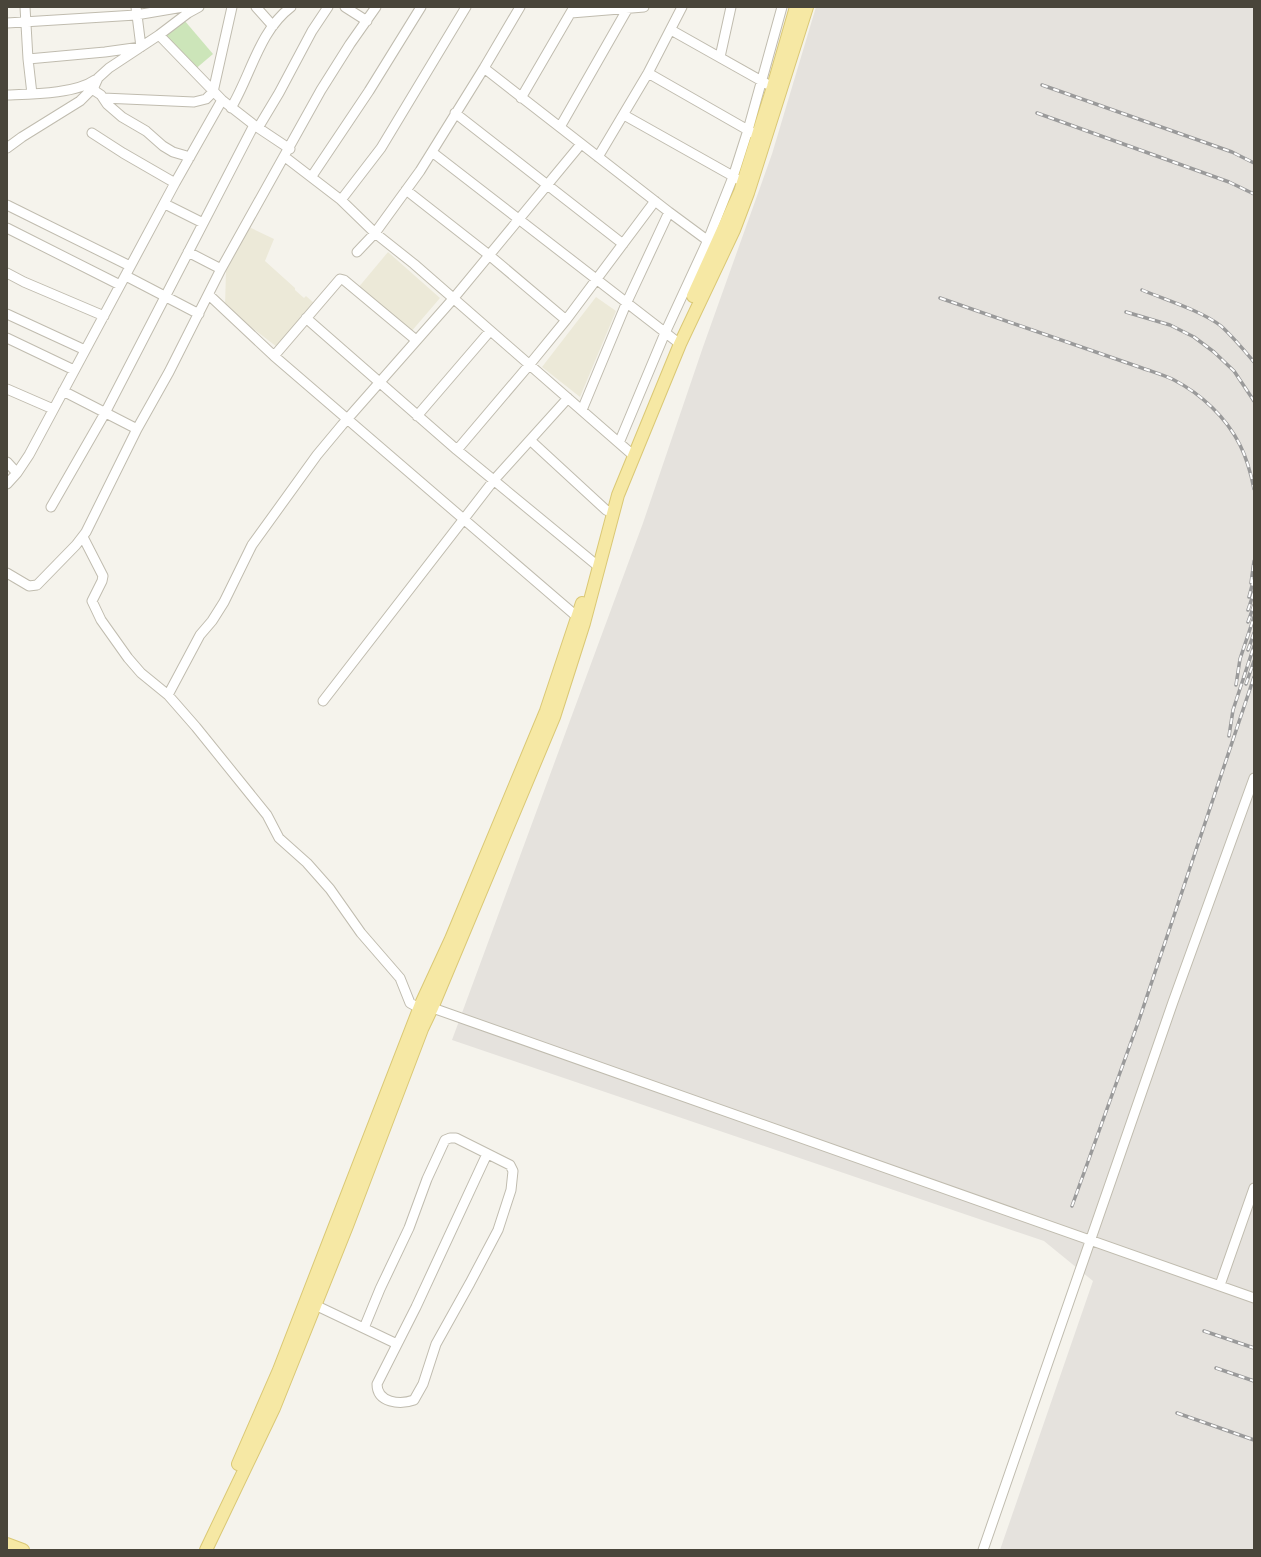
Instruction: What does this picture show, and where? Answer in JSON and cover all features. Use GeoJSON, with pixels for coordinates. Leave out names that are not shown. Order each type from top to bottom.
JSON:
{"type":"FeatureCollection","features":[{"type":"Feature","properties":{"kind":"main road"},"geometry":{"type":"LineString","coordinates":[[206,1550],[424,1007],[554,716],[610,511],[618,494],[627,450],[738,180],[753,132],[773,87],[796,7]]}},
{"type":"Feature","properties":{"kind":"main road"},"geometry":{"type":"LineString","coordinates":[[673,339],[734,230],[748,193],[807,7]]}},
{"type":"Feature","properties":{"kind":"main road"},"geometry":{"type":"LineString","coordinates":[[198,1550],[274,1408],[422,1029],[424,1007]]}},
{"type":"Feature","properties":{"kind":"main road"},"geometry":{"type":"LineString","coordinates":[[7,1544],[23,1550]]}},
{"type":"Feature","properties":{"kind":"street"},"geometry":{"type":"LineString","coordinates":[[25,7],[32,94]]}},
{"type":"Feature","properties":{"kind":"street"},"geometry":{"type":"LineString","coordinates":[[7,23],[183,7]]}},
{"type":"Feature","properties":{"kind":"street"},"geometry":{"type":"LineString","coordinates":[[7,148],[80,101],[109,68],[159,35],[188,13],[199,7]]}},
{"type":"Feature","properties":{"kind":"street"},"geometry":{"type":"LineString","coordinates":[[103,98],[194,102],[206,99],[213,92],[232,7]]}},
{"type":"Feature","properties":{"kind":"street"},"geometry":{"type":"LineString","coordinates":[[256,7],[273,26]]}},
{"type":"Feature","properties":{"kind":"street"},"geometry":{"type":"LineString","coordinates":[[231,108],[259,49],[282,14],[291,7]]}},
{"type":"Feature","properties":{"kind":"street"},"geometry":{"type":"LineString","coordinates":[[51,508],[105,413],[188,252],[256,127],[279,93],[312,31],[328,7]]}},
{"type":"Feature","properties":{"kind":"street"},"geometry":{"type":"LineString","coordinates":[[345,7],[367,21]]}},
{"type":"Feature","properties":{"kind":"street"},"geometry":{"type":"LineString","coordinates":[[7,573],[29,586],[37,585],[82,537],[221,270],[325,83],[376,7]]}},
{"type":"Feature","properties":{"kind":"street"},"geometry":{"type":"LineString","coordinates":[[312,176],[360,104],[421,7]]}},
{"type":"Feature","properties":{"kind":"street"},"geometry":{"type":"LineString","coordinates":[[341,200],[381,148],[466,7]]}},
{"type":"Feature","properties":{"kind":"street"},"geometry":{"type":"LineString","coordinates":[[357,252],[375,233],[432,152],[520,7]]}},
{"type":"Feature","properties":{"kind":"street"},"geometry":{"type":"LineString","coordinates":[[521,98],[573,10],[644,7]]}},
{"type":"Feature","properties":{"kind":"street"},"geometry":{"type":"LineString","coordinates":[[598,157],[648,73],[682,7]]}},
{"type":"Feature","properties":{"kind":"street"},"geometry":{"type":"LineString","coordinates":[[720,57],[731,7]]}},
{"type":"Feature","properties":{"kind":"street"},"geometry":{"type":"LineString","coordinates":[[648,73],[753,132],[762,81],[782,7]]}},
{"type":"Feature","properties":{"kind":"street"},"geometry":{"type":"LineString","coordinates":[[560,128],[628,8]]}},
{"type":"Feature","properties":{"kind":"street"},"geometry":{"type":"LineString","coordinates":[[136,11],[141,47]]}},
{"type":"Feature","properties":{"kind":"street"},"geometry":{"type":"LineString","coordinates":[[671,30],[773,87]]}},
{"type":"Feature","properties":{"kind":"street"},"geometry":{"type":"LineString","coordinates":[[159,35],[213,92],[231,108],[287,153],[341,200],[375,233],[414,264],[627,450],[673,339],[432,152]]}},
{"type":"Feature","properties":{"kind":"street"},"geometry":{"type":"LineString","coordinates":[[28,59],[141,47]]}},
{"type":"Feature","properties":{"kind":"street"},"geometry":{"type":"LineString","coordinates":[[105,52],[109,68]]}},
{"type":"Feature","properties":{"kind":"street"},"geometry":{"type":"LineString","coordinates":[[484,68],[711,243]]}},
{"type":"Feature","properties":{"kind":"street"},"geometry":{"type":"LineString","coordinates":[[7,96],[79,88],[96,82]]}},
{"type":"Feature","properties":{"kind":"street"},"geometry":{"type":"LineString","coordinates":[[96,82],[95,91],[112,109],[146,131],[163,146],[173,152],[190,157]]}},
{"type":"Feature","properties":{"kind":"street"},"geometry":{"type":"LineString","coordinates":[[8,481],[18,473],[165,204],[175,183],[222,100]]}},
{"type":"Feature","properties":{"kind":"street"},"geometry":{"type":"LineString","coordinates":[[455,113],[623,244]]}},
{"type":"Feature","properties":{"kind":"street"},"geometry":{"type":"LineString","coordinates":[[624,115],[738,180]]}},
{"type":"Feature","properties":{"kind":"street"},"geometry":{"type":"LineString","coordinates":[[92,133],[175,183]]}},
{"type":"Feature","properties":{"kind":"street"},"geometry":{"type":"LineString","coordinates":[[168,695],[200,635],[212,621],[224,602],[257,538],[317,455],[379,382],[453,299],[581,144]]}},
{"type":"Feature","properties":{"kind":"street"},"geometry":{"type":"LineString","coordinates":[[406,190],[489,255],[566,320]]}},
{"type":"Feature","properties":{"kind":"street"},"geometry":{"type":"LineString","coordinates":[[457,450],[566,320],[655,201]]}},
{"type":"Feature","properties":{"kind":"street"},"geometry":{"type":"LineString","coordinates":[[165,204],[204,223]]}},
{"type":"Feature","properties":{"kind":"street"},"geometry":{"type":"LineString","coordinates":[[7,205],[130,266]]}},
{"type":"Feature","properties":{"kind":"street"},"geometry":{"type":"LineString","coordinates":[[582,410],[626,304],[669,212]]}},
{"type":"Feature","properties":{"kind":"street"},"geometry":{"type":"LineString","coordinates":[[7,228],[120,285]]}},
{"type":"Feature","properties":{"kind":"street"},"geometry":{"type":"LineString","coordinates":[[188,252],[221,270]]}},
{"type":"Feature","properties":{"kind":"street"},"geometry":{"type":"LineString","coordinates":[[7,273],[24,282],[104,316]]}},
{"type":"Feature","properties":{"kind":"street"},"geometry":{"type":"LineString","coordinates":[[126,276],[199,314]]}},
{"type":"Feature","properties":{"kind":"street"},"geometry":{"type":"LineString","coordinates":[[274,356],[339,279],[342,278],[416,340]]}},
{"type":"Feature","properties":{"kind":"street"},"geometry":{"type":"LineString","coordinates":[[208,295],[274,356],[581,621]]}},
{"type":"Feature","properties":{"kind":"street"},"geometry":{"type":"LineString","coordinates":[[7,314],[85,350]]}},
{"type":"Feature","properties":{"kind":"street"},"geometry":{"type":"LineString","coordinates":[[306,318],[457,450],[596,564]]}},
{"type":"Feature","properties":{"kind":"street"},"geometry":{"type":"LineString","coordinates":[[418,416],[490,331]]}},
{"type":"Feature","properties":{"kind":"street"},"geometry":{"type":"LineString","coordinates":[[7,338],[74,370]]}},
{"type":"Feature","properties":{"kind":"street"},"geometry":{"type":"LineString","coordinates":[[7,389],[53,409]]}},
{"type":"Feature","properties":{"kind":"street"},"geometry":{"type":"LineString","coordinates":[[63,391],[137,429]]}},
{"type":"Feature","properties":{"kind":"street"},"geometry":{"type":"LineString","coordinates":[[323,701],[494,480],[568,398]]}},
{"type":"Feature","properties":{"kind":"street"},"geometry":{"type":"LineString","coordinates":[[530,440],[610,511]]}},
{"type":"Feature","properties":{"kind":"street"},"geometry":{"type":"LineString","coordinates":[[7,462],[18,473]]}},
{"type":"Feature","properties":{"kind":"street"},"geometry":{"type":"LineString","coordinates":[[82,537],[103,576],[92,601],[96,612],[106,629],[141,673],[168,695],[212,745],[267,815],[279,838],[307,863],[330,889],[369,943],[403,982],[410,1003],[927,1181],[1091,1241],[1254,1298]]}},
{"type":"Feature","properties":{"kind":"street"},"geometry":{"type":"LineString","coordinates":[[984,1550],[1173,1002],[1254,778]]}},
{"type":"Feature","properties":{"kind":"street"},"geometry":{"type":"LineString","coordinates":[[364,1328],[383,1282],[409,1228],[427,1179],[445,1140],[456,1138],[510,1165],[513,1171],[511,1190],[498,1230],[436,1344],[423,1384],[414,1400],[405,1403],[388,1401],[380,1396],[377,1391],[377,1384],[416,1308],[487,1154]]}},
{"type":"Feature","properties":{"kind":"street"},"geometry":{"type":"LineString","coordinates":[[1220,1285],[1254,1188]]}},
{"type":"Feature","properties":{"kind":"street"},"geometry":{"type":"LineString","coordinates":[[315,1305],[397,1344]]}},
{"type":"Feature","properties":{"kind":"shaded area"},"geometry":{"type":"Polygon","coordinates":[[[816,7],[1254,7],[1254,1550],[1000,1550],[1093,1281],[1044,1241],[452,1040],[643,523],[703,347],[772,154],[816,7]]]}},
{"type":"Feature","properties":{"kind":"shaded area"},"geometry":{"type":"Polygon","coordinates":[[[249,227],[274,239],[265,261],[304,298],[306,296],[314,303],[300,317],[302,318],[277,347],[225,307],[226,270],[249,227]]]}},
{"type":"Feature","properties":{"kind":"shaded area"},"geometry":{"type":"Polygon","coordinates":[[[388,252],[440,298],[410,333],[358,288],[388,252]]]}},
{"type":"Feature","properties":{"kind":"shaded area"},"geometry":{"type":"Polygon","coordinates":[[[596,297],[616,311],[580,397],[542,367],[596,297]]]}},
{"type":"Feature","properties":{"kind":"green space"},"geometry":{"type":"Polygon","coordinates":[[[184,20],[213,54],[193,71],[164,36],[184,20]]]}},
{"type":"Feature","properties":{"kind":"railway"},"geometry":{"type":"LineString","coordinates":[[1042,85],[1232,152],[1254,163]]}},
{"type":"Feature","properties":{"kind":"railway"},"geometry":{"type":"LineString","coordinates":[[1037,113],[1229,182],[1254,194]]}},
{"type":"Feature","properties":{"kind":"railway"},"geometry":{"type":"LineString","coordinates":[[1142,290],[1204,315],[1221,326],[1254,362]]}},
{"type":"Feature","properties":{"kind":"railway"},"geometry":{"type":"LineString","coordinates":[[940,298],[1162,375],[1174,380],[1194,392],[1212,407],[1228,425],[1240,445],[1247,461],[1254,489]]}},
{"type":"Feature","properties":{"kind":"railway"},"geometry":{"type":"LineString","coordinates":[[1126,312],[1170,325],[1194,337],[1214,352],[1234,371],[1254,401]]}},
{"type":"Feature","properties":{"kind":"railway"},"geometry":{"type":"LineString","coordinates":[[1251,583],[1254,561]]}},
{"type":"Feature","properties":{"kind":"railway"},"geometry":{"type":"LineString","coordinates":[[1249,597],[1254,578]]}},
{"type":"Feature","properties":{"kind":"railway"},"geometry":{"type":"LineString","coordinates":[[1248,610],[1254,592]]}},
{"type":"Feature","properties":{"kind":"railway"},"geometry":{"type":"LineString","coordinates":[[1248,622],[1254,605]]}},
{"type":"Feature","properties":{"kind":"railway"},"geometry":{"type":"LineString","coordinates":[[1236,685],[1240,659],[1254,617]]}},
{"type":"Feature","properties":{"kind":"railway"},"geometry":{"type":"LineString","coordinates":[[1248,650],[1254,633]]}},
{"type":"Feature","properties":{"kind":"railway"},"geometry":{"type":"LineString","coordinates":[[1229,736],[1233,710],[1254,646]]}},
{"type":"Feature","properties":{"kind":"railway"},"geometry":{"type":"LineString","coordinates":[[1246,684],[1254,661]]}},
{"type":"Feature","properties":{"kind":"railway"},"geometry":{"type":"LineString","coordinates":[[1072,1206],[1139,1020],[1254,677]]}},
{"type":"Feature","properties":{"kind":"railway"},"geometry":{"type":"LineString","coordinates":[[1204,1331],[1254,1348]]}},
{"type":"Feature","properties":{"kind":"railway"},"geometry":{"type":"LineString","coordinates":[[1216,1368],[1254,1381]]}},
{"type":"Feature","properties":{"kind":"railway"},"geometry":{"type":"LineString","coordinates":[[1177,1413],[1254,1440]]}}]}
